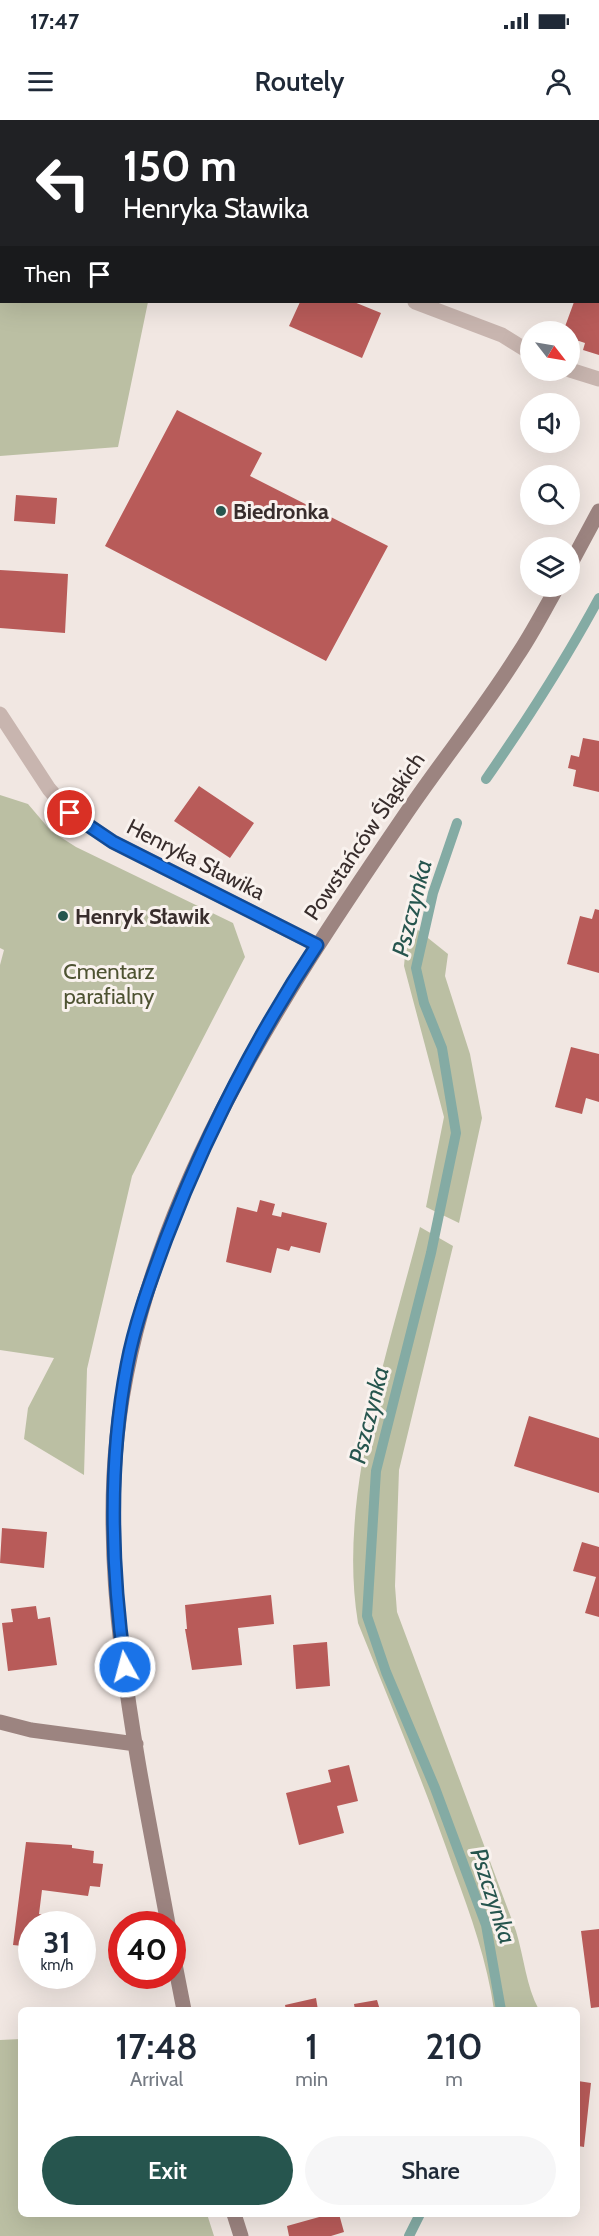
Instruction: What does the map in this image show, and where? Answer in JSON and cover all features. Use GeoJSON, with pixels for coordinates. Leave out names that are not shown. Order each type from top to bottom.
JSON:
{"type":"FeatureCollection","features":[{"type":"Feature","properties":{"kind":"street"},"geometry":{"type":"LineString","coordinates":[[418,303],[502,335],[520,346]]}},
{"type":"Feature","properties":{"kind":"street"},"geometry":{"type":"LineString","coordinates":[[580,373],[599,379]]}},
{"type":"Feature","properties":{"kind":"street"},"geometry":{"type":"LineString","coordinates":[[580,546],[599,511]]}},
{"type":"Feature","properties":{"kind":"street","name":"Powstańców Śląskich"},"geometry":{"type":"LineString","coordinates":[[166,1911],[136,1744],[123,1647],[113,1543],[116,1440],[127,1364],[148,1287],[177,1211],[211,1134],[266,1029],[317,945],[404,815],[517,658],[552,597]]}},
{"type":"Feature","properties":{"kind":"street","name":"Henryka Sławika"},"geometry":{"type":"LineString","coordinates":[[0,714],[49,789],[70,813],[113,842],[317,945]]}},
{"type":"Feature","properties":{"kind":"street"},"geometry":{"type":"LineString","coordinates":[[0,1722],[31,1730],[136,1744]]}},
{"type":"Feature","properties":{"kind":"street"},"geometry":{"type":"LineString","coordinates":[[180,1989],[183,2007]]}},
{"type":"Feature","properties":{"kind":"street"},"geometry":{"type":"LineString","coordinates":[[235,2217],[241,2236]]}},
{"type":"Feature","properties":{"kind":"green space"},"geometry":{"type":"Polygon","coordinates":[[[0,303],[148,303],[118,447],[0,456],[0,303]]]}},
{"type":"Feature","properties":{"kind":"green space","name":"Cmentarz parafialny"},"geometry":{"type":"Polygon","coordinates":[[[0,795],[28,804],[51,831],[76,847],[233,923],[245,957],[132,1176],[87,1369],[84,1475],[24,1439],[28,1408],[54,1358],[0,1350],[0,965],[4,950],[0,948],[0,795]]]}},
{"type":"Feature","properties":{"kind":"green space"},"geometry":{"type":"Polygon","coordinates":[[[408,922],[448,954],[445,976],[470,1054],[482,1118],[459,1223],[426,1207],[444,1117],[404,966],[408,922]]]}},
{"type":"Feature","properties":{"kind":"green space"},"geometry":{"type":"Polygon","coordinates":[[[420,1227],[453,1246],[399,1470],[395,1586],[397,1612],[516,1931],[528,1981],[538,2007],[494,2007],[483,1956],[466,1904],[420,1777],[358,1623],[353,1575],[354,1525],[360,1474],[381,1373],[420,1227]]]}},
{"type":"Feature","properties":{"kind":"green space"},"geometry":{"type":"Polygon","coordinates":[[[18,2039],[18,2217],[208,2217],[214,2236],[0,2236],[0,2040],[18,2039]]]}},
{"type":"Feature","properties":{"kind":"building"},"geometry":{"type":"Polygon","coordinates":[[[300,303],[356,303],[381,313],[362,358],[289,326],[300,303]]]}},
{"type":"Feature","properties":{"kind":"building"},"geometry":{"type":"Polygon","coordinates":[[[574,303],[599,303],[599,355],[583,350],[585,343],[580,341],[580,321],[567,321],[574,303]]]}},
{"type":"Feature","properties":{"kind":"building","name":"Biedronka"},"geometry":{"type":"Polygon","coordinates":[[[177,410],[262,453],[250,476],[388,546],[326,661],[105,546],[177,410]]]}},
{"type":"Feature","properties":{"kind":"building"},"geometry":{"type":"Polygon","coordinates":[[[16,495],[57,498],[55,524],[14,521],[16,495]]]}},
{"type":"Feature","properties":{"kind":"building"},"geometry":{"type":"Polygon","coordinates":[[[0,570],[68,574],[65,633],[0,628],[0,570]]]}},
{"type":"Feature","properties":{"kind":"building"},"geometry":{"type":"Polygon","coordinates":[[[583,738],[599,741],[599,792],[573,786],[576,770],[568,768],[571,755],[579,757],[583,738]]]}},
{"type":"Feature","properties":{"kind":"building"},"geometry":{"type":"Polygon","coordinates":[[[199,786],[254,823],[230,858],[174,821],[199,786]]]}},
{"type":"Feature","properties":{"kind":"building"},"geometry":{"type":"Polygon","coordinates":[[[595,909],[599,910],[599,973],[567,964],[580,916],[592,919],[595,909]]]}},
{"type":"Feature","properties":{"kind":"building"},"geometry":{"type":"Polygon","coordinates":[[[571,1047],[599,1054],[599,1102],[586,1098],[582,1114],[555,1107],[571,1047]]]}},
{"type":"Feature","properties":{"kind":"building"},"geometry":{"type":"Polygon","coordinates":[[[260,1200],[275,1204],[272,1215],[281,1217],[282,1212],[327,1223],[320,1253],[291,1246],[289,1251],[277,1248],[271,1273],[226,1262],[237,1207],[257,1212],[260,1200]]]}},
{"type":"Feature","properties":{"kind":"building"},"geometry":{"type":"Polygon","coordinates":[[[529,1416],[599,1438],[599,1493],[514,1466],[529,1416]]]}},
{"type":"Feature","properties":{"kind":"building"},"geometry":{"type":"Polygon","coordinates":[[[2,1528],[47,1532],[44,1568],[0,1563],[2,1528]]]}},
{"type":"Feature","properties":{"kind":"building"},"geometry":{"type":"Polygon","coordinates":[[[582,1542],[599,1547],[599,1617],[585,1613],[596,1577],[573,1571],[582,1542]]]}},
{"type":"Feature","properties":{"kind":"building"},"geometry":{"type":"Polygon","coordinates":[[[271,1595],[274,1624],[238,1628],[242,1665],[192,1670],[185,1629],[187,1629],[185,1605],[271,1595]]]}},
{"type":"Feature","properties":{"kind":"building"},"geometry":{"type":"Polygon","coordinates":[[[36,1606],[38,1619],[50,1617],[57,1665],[8,1671],[2,1623],[13,1622],[11,1609],[36,1606]]]}},
{"type":"Feature","properties":{"kind":"building"},"geometry":{"type":"Polygon","coordinates":[[[327,1642],[330,1686],[296,1689],[293,1645],[327,1642]]]}},
{"type":"Feature","properties":{"kind":"building"},"geometry":{"type":"Polygon","coordinates":[[[349,1765],[358,1801],[337,1806],[344,1833],[299,1845],[286,1793],[331,1782],[328,1770],[349,1765]]]}},
{"type":"Feature","properties":{"kind":"building"},"geometry":{"type":"Polygon","coordinates":[[[26,1842],[72,1845],[72,1848],[94,1851],[93,1863],[103,1864],[100,1887],[90,1886],[88,1896],[42,1890],[39,1911],[18,1911],[18,1946],[13,1945],[26,1842]]]}},
{"type":"Feature","properties":{"kind":"building"},"geometry":{"type":"Polygon","coordinates":[[[599,1929],[599,2007],[591,2008],[581,1931],[599,1929]]]}},
{"type":"Feature","properties":{"kind":"building"},"geometry":{"type":"Polygon","coordinates":[[[316,1998],[318,2007],[285,2007],[285,2005],[316,1998]]]}},
{"type":"Feature","properties":{"kind":"building"},"geometry":{"type":"Polygon","coordinates":[[[377,2000],[379,2007],[354,2007],[354,2004],[377,2000]]]}},
{"type":"Feature","properties":{"kind":"building"},"geometry":{"type":"Polygon","coordinates":[[[580,2081],[591,2083],[584,2147],[580,2146],[580,2081]]]}},
{"type":"Feature","properties":{"kind":"building"},"geometry":{"type":"Polygon","coordinates":[[[319,2217],[340,2217],[344,2232],[331,2236],[289,2236],[287,2226],[319,2217]]]}},
{"type":"Feature","properties":{"kind":"waterway","name":"Pszczynka"},"geometry":{"type":"LineString","coordinates":[[486,779],[545,690],[599,598]]}},
{"type":"Feature","properties":{"kind":"waterway","name":"Pszczynka"},"geometry":{"type":"LineString","coordinates":[[457,823],[433,893],[416,968],[424,1003],[442,1048],[456,1133],[431,1253],[376,1471],[367,1616],[386,1672],[435,1788],[486,1925],[500,2007]]}},
{"type":"Feature","properties":{"kind":"waterway","name":"Pszczynka"},"geometry":{"type":"LineString","coordinates":[[409,2236],[418,2217]]}},
{"type":"Feature","properties":{"kind":"place","name":"Biedronka"},"geometry":{"type":"Point","coordinates":[221,511]}},
{"type":"Feature","properties":{"kind":"place","name":"Henryk Sławik"},"geometry":{"type":"Point","coordinates":[63,916]}},
{"type":"Feature","properties":{"kind":"route"},"geometry":{"type":"LineString","coordinates":[[70,813],[113,842],[317,945],[297,975],[261,1039],[211,1134],[177,1211],[148,1287],[127,1364],[116,1440],[113,1543],[125,1667]]}}]}
